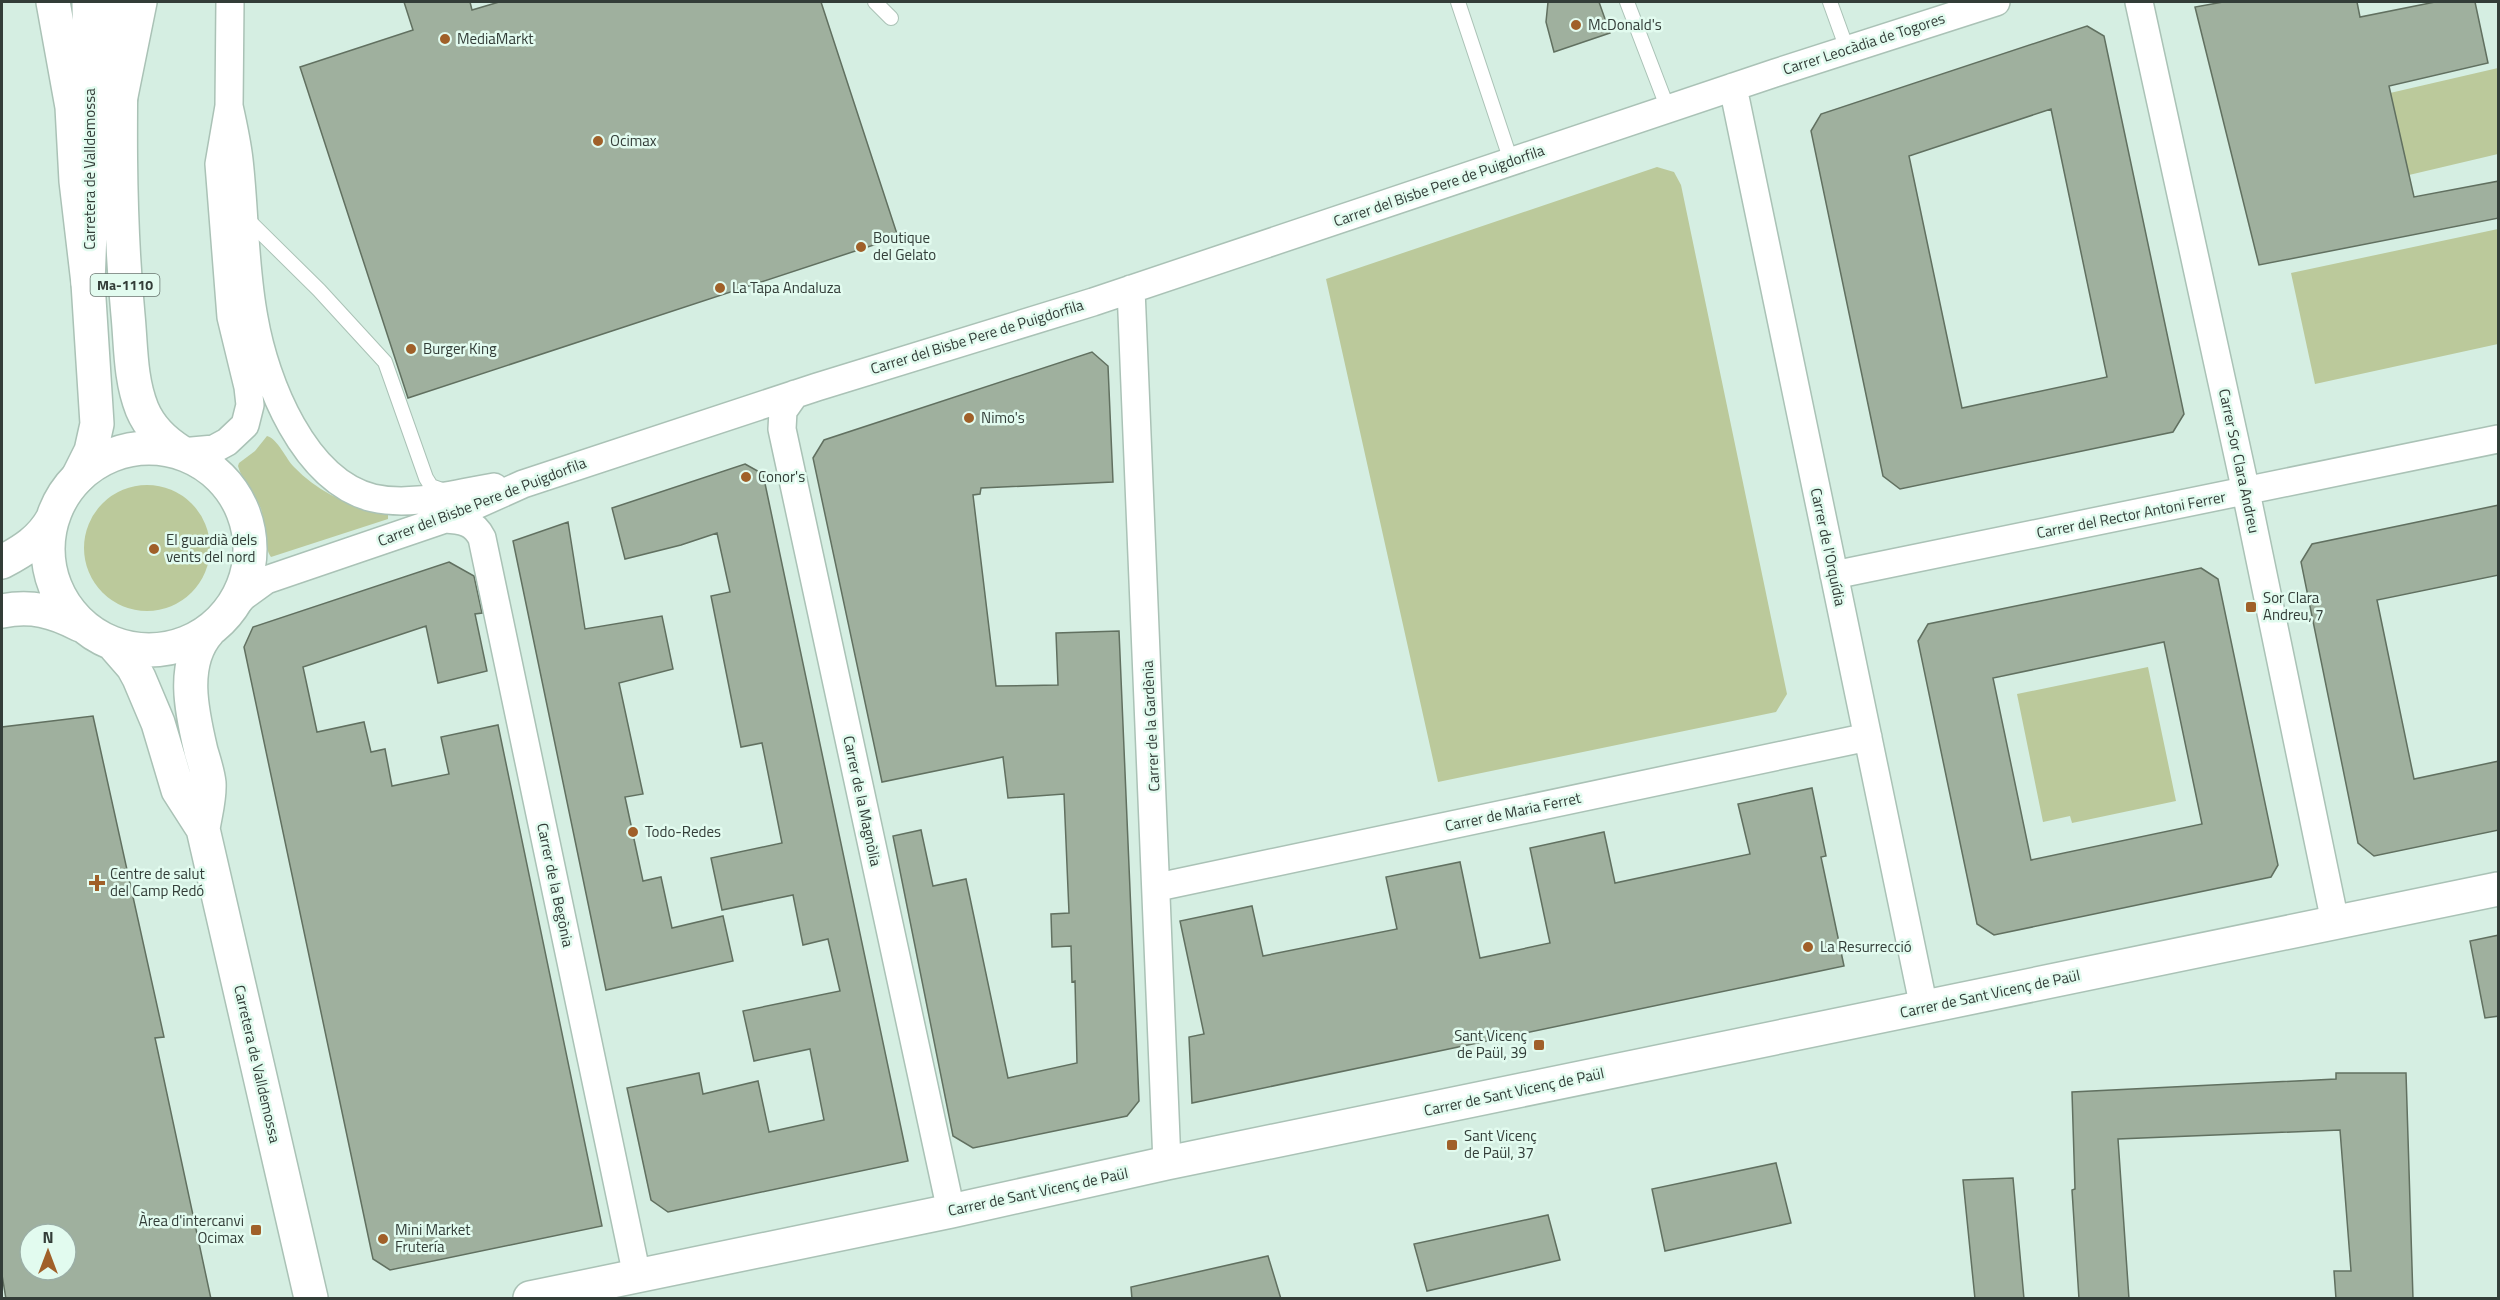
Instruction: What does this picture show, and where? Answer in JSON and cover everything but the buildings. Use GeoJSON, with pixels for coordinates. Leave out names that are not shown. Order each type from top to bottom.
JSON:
{"type":"FeatureCollection","features":[{"type":"Feature","properties":{"kind":"main road"},"geometry":{"type":"LineString","coordinates":[[53,2],[72,107],[76,180],[88,283]]}},
{"type":"Feature","properties":{"kind":"main road","name":"Carretera de Valldemossa"},"geometry":{"type":"LineString","coordinates":[[78,477],[91,451],[97,424],[88,283],[92,181],[89,2]]}},
{"type":"Feature","properties":{"kind":"main road","name":"Carretera de Valldemossa"},"geometry":{"type":"LineString","coordinates":[[122,2],[120,192],[125,289],[134,376],[138,398],[150,424],[166,443],[181,452]]}},
{"type":"Feature","properties":{"kind":"main road"},"geometry":{"type":"LineString","coordinates":[[120,101],[140,2]]}},
{"type":"Feature","properties":{"kind":"main road"},"geometry":{"type":"LineString","coordinates":[[2,611],[21,607],[53,612],[113,644],[139,650],[180,646],[209,631],[232,608],[246,577],[250,546],[244,514],[237,500],[216,474],[193,457],[181,452],[158,449],[125,451],[94,465],[78,477],[58,503],[48,543],[49,569],[62,601],[83,626]]}},
{"type":"Feature","properties":{"kind":"main road"},"geometry":{"type":"LineString","coordinates":[[2,562],[24,550],[45,531],[53,518]]}},
{"type":"Feature","properties":{"kind":"main road","name":"Carretera de Valldemossa"},"geometry":{"type":"LineString","coordinates":[[203,830],[209,783],[194,719],[191,680],[195,653],[201,640],[209,631]]}},
{"type":"Feature","properties":{"kind":"main road","name":"Carretera de Valldemossa"},"geometry":{"type":"LineString","coordinates":[[113,644],[133,667],[139,678],[158,723],[178,790],[203,830],[311,1299]]}},
{"type":"Feature","properties":{"kind":"main road","name":"Carrer de Sant Vicenç de Paül"},"geometry":{"type":"LineString","coordinates":[[530,1299],[951,1211],[1167,1163],[2499,889]]}},
{"type":"Feature","properties":{"kind":"street"},"geometry":{"type":"LineString","coordinates":[[230,2],[228,19],[230,106],[239,158],[251,298],[257,334],[281,401],[307,450],[341,484],[372,497],[388,500],[422,500],[454,493],[523,484]]}},
{"type":"Feature","properties":{"kind":"street","name":"Carrer Leocàdia de Togores"},"geometry":{"type":"LineString","coordinates":[[1733,87],[1996,2]]}},
{"type":"Feature","properties":{"kind":"street","name":"Carrer Sor Clara Andreu"},"geometry":{"type":"LineString","coordinates":[[2139,2],[2246,492],[2335,922]]}},
{"type":"Feature","properties":{"kind":"street","name":"Carrer del Bisbe Pere de Puigdorfila"},"geometry":{"type":"LineString","coordinates":[[232,608],[266,580],[445,519],[523,484],[795,394],[1131,289],[1733,87]]}},
{"type":"Feature","properties":{"kind":"street","name":"Carrer de l'Orquídia"},"geometry":{"type":"LineString","coordinates":[[1733,87],[1924,1008]]}},
{"type":"Feature","properties":{"kind":"street"},"geometry":{"type":"LineString","coordinates":[[181,452],[214,449],[227,442],[245,425],[250,405],[248,387],[231,317],[219,164],[230,106]]}},
{"type":"Feature","properties":{"kind":"street","name":"Carrer de la Gardènia"},"geometry":{"type":"LineString","coordinates":[[1131,289],[1158,887],[1167,1163]]}},
{"type":"Feature","properties":{"kind":"street","name":"Carrer de la Magnòlia"},"geometry":{"type":"LineString","coordinates":[[795,394],[783,411],[782,429],[951,1211]]}},
{"type":"Feature","properties":{"kind":"street","name":"Carrer del Rector Antoni Ferrer"},"geometry":{"type":"LineString","coordinates":[[1834,575],[2499,439]]}},
{"type":"Feature","properties":{"kind":"street","name":"Carrer de la Begònia"},"geometry":{"type":"LineString","coordinates":[[445,519],[470,524],[477,528],[482,538],[637,1276]]}},
{"type":"Feature","properties":{"kind":"street","name":"Carrer de Maria Ferret"},"geometry":{"type":"LineString","coordinates":[[1158,887],[1868,737]]}},
{"type":"Feature","properties":{"kind":"lane"},"geometry":{"type":"LineString","coordinates":[[875,2],[891,18]]}},
{"type":"Feature","properties":{"kind":"lane"},"geometry":{"type":"LineString","coordinates":[[1458,2],[1511,161]]}},
{"type":"Feature","properties":{"kind":"lane"},"geometry":{"type":"LineString","coordinates":[[1627,2],[1668,109]]}},
{"type":"Feature","properties":{"kind":"lane"},"geometry":{"type":"LineString","coordinates":[[1830,2],[1847,49]]}},
{"type":"Feature","properties":{"kind":"lane"},"geometry":{"type":"LineString","coordinates":[[243,215],[319,290],[385,362],[426,478],[431,486],[454,493]]}},
{"type":"Feature","properties":{"kind":"green space"},"geometry":{"type":"Polygon","coordinates":[[[2498,68],[2498,154],[2409,175],[2390,93],[2498,68]]]}},
{"type":"Feature","properties":{"kind":"green space"},"geometry":{"type":"Polygon","coordinates":[[[1657,167],[1674,172],[1681,185],[1787,694],[1776,712],[1438,782],[1326,279],[1657,167]]]}},
{"type":"Feature","properties":{"kind":"green space"},"geometry":{"type":"Polygon","coordinates":[[[2498,229],[2498,344],[2315,384],[2291,273],[2498,229]]]}},
{"type":"Feature","properties":{"kind":"green space"},"geometry":{"type":"Polygon","coordinates":[[[267,436],[278,445],[294,467],[314,484],[347,502],[385,512],[388,519],[271,557],[267,548],[261,509],[238,466],[267,436]]]}},
{"type":"Feature","properties":{"kind":"green space"},"geometry":{"type":"Polygon","coordinates":[[[147,485],[171,489],[192,503],[206,524],[210,548],[206,572],[192,593],[171,607],[147,611],[123,607],[102,593],[88,572],[84,548],[88,524],[102,503],[123,489],[147,485]]]}},
{"type":"Feature","properties":{"kind":"green space"},"geometry":{"type":"Polygon","coordinates":[[[2148,667],[2176,801],[2072,823],[2070,816],[2043,822],[2017,694],[2148,667]]]}},
{"type":"Feature","properties":{"kind":"place","name":"McDonald's"},"geometry":{"type":"Point","coordinates":[1576,25]}},
{"type":"Feature","properties":{"kind":"place","name":"MediaMarkt"},"geometry":{"type":"Point","coordinates":[445,39]}},
{"type":"Feature","properties":{"kind":"place","name":"Ocimax"},"geometry":{"type":"Point","coordinates":[598,141]}},
{"type":"Feature","properties":{"kind":"place","name":"Boutique del Gelato"},"geometry":{"type":"Point","coordinates":[861,247]}},
{"type":"Feature","properties":{"kind":"place","name":"La Tapa Andaluza"},"geometry":{"type":"Point","coordinates":[720,288]}},
{"type":"Feature","properties":{"kind":"place","name":"Burger King"},"geometry":{"type":"Point","coordinates":[411,349]}},
{"type":"Feature","properties":{"kind":"place","name":"Nimo's"},"geometry":{"type":"Point","coordinates":[969,418]}},
{"type":"Feature","properties":{"kind":"place","name":"Conor's"},"geometry":{"type":"Point","coordinates":[746,477]}},
{"type":"Feature","properties":{"kind":"place","name":"El guardià dels vents del nord"},"geometry":{"type":"Point","coordinates":[154,549]}},
{"type":"Feature","properties":{"kind":"place","name":"Sor Clara Andreu, 7"},"geometry":{"type":"Point","coordinates":[2251,607]}},
{"type":"Feature","properties":{"kind":"place","name":"Todo-Redes"},"geometry":{"type":"Point","coordinates":[633,832]}},
{"type":"Feature","properties":{"kind":"place","name":"Centre de salut del Camp Redó"},"geometry":{"type":"Point","coordinates":[97,883]}},
{"type":"Feature","properties":{"kind":"place","name":"La Resurrecció"},"geometry":{"type":"Point","coordinates":[1808,947]}},
{"type":"Feature","properties":{"kind":"place","name":"Sant Vicenç de Paül, 39"},"geometry":{"type":"Point","coordinates":[1539,1045]}},
{"type":"Feature","properties":{"kind":"place","name":"Sant Vicenç de Paül, 37"},"geometry":{"type":"Point","coordinates":[1452,1145]}},
{"type":"Feature","properties":{"kind":"place","name":"Àrea d'intercanvi Ocimax"},"geometry":{"type":"Point","coordinates":[256,1230]}},
{"type":"Feature","properties":{"kind":"place","name":"Mini Market Frutería"},"geometry":{"type":"Point","coordinates":[383,1239]}}]}
